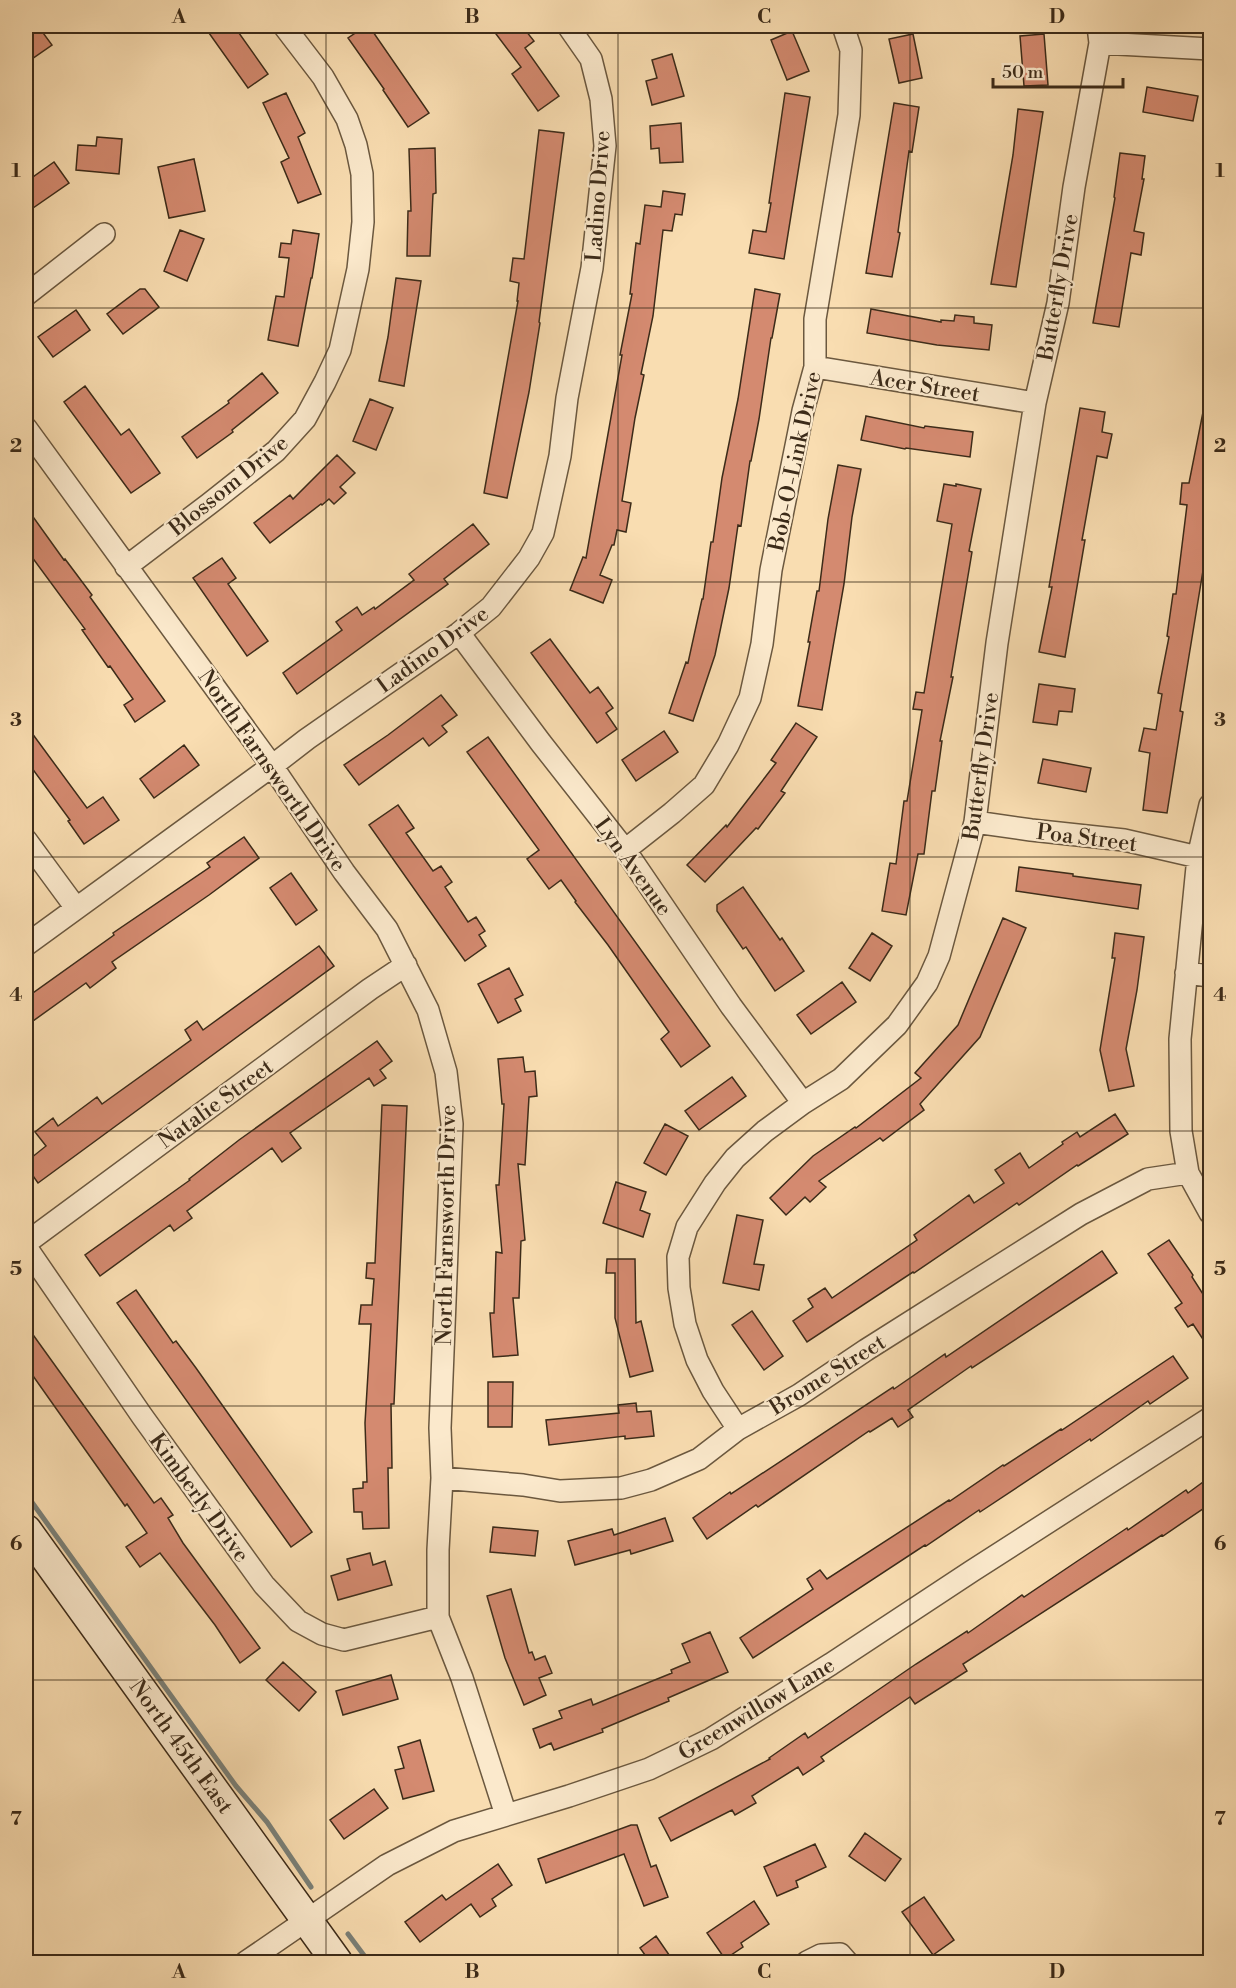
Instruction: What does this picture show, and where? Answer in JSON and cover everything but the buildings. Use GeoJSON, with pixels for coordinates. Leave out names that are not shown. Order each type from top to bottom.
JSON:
{"type":"FeatureCollection","features":[{"type":"Feature","properties":{"kind":"main road","name":"North 45th East"},"geometry":{"type":"LineString","coordinates":[[26,1530],[338,1962]]}},
{"type":"Feature","properties":{"kind":"street","name":"Blossom Drive"},"geometry":{"type":"LineString","coordinates":[[126,567],[276,451],[305,419],[340,350],[358,269],[363,222],[362,174],[356,145],[347,119],[323,77],[284,26]]}},
{"type":"Feature","properties":{"kind":"street","name":"Ladino Drive"},"geometry":{"type":"LineString","coordinates":[[26,945],[307,739],[459,633],[491,607],[529,558],[543,533],[560,456],[567,398],[592,268],[605,146],[601,99],[591,59],[568,26]]}},
{"type":"Feature","properties":{"kind":"street","name":"Bob-O-Link Drive"},"geometry":{"type":"LineString","coordinates":[[625,849],[704,785],[728,745],[750,698],[762,644],[771,570],[802,411],[815,367],[815,319],[849,115],[851,50],[843,26]]}},
{"type":"Feature","properties":{"kind":"street"},"geometry":{"type":"LineString","coordinates":[[1099,34],[1210,49]]}},
{"type":"Feature","properties":{"kind":"street","name":"Butterfly Drive"},"geometry":{"type":"LineString","coordinates":[[738,1429],[713,1391],[697,1360],[685,1324],[679,1288],[678,1257],[687,1227],[715,1183],[735,1158],[765,1131],[841,1079],[897,1025],[927,983],[939,956],[975,822],[997,643],[1035,403],[1058,303],[1099,34]]}},
{"type":"Feature","properties":{"kind":"street"},"geometry":{"type":"LineString","coordinates":[[26,295],[104,234]]}},
{"type":"Feature","properties":{"kind":"street","name":"Acer Street"},"geometry":{"type":"LineString","coordinates":[[815,367],[1035,403]]}},
{"type":"Feature","properties":{"kind":"street","name":"North Farnsworth Drive"},"geometry":{"type":"LineString","coordinates":[[26,428],[273,766],[344,872],[387,929],[428,1010],[446,1072],[452,1124],[440,1428],[442,1478],[438,1550],[438,1617],[462,1678],[506,1815]]}},
{"type":"Feature","properties":{"kind":"street","name":"Lyn Avenue"},"geometry":{"type":"LineString","coordinates":[[459,633],[541,743],[625,849],[731,1006],[803,1103]]}},
{"type":"Feature","properties":{"kind":"street"},"geometry":{"type":"LineString","coordinates":[[1210,805],[1198,857],[1180,1039],[1181,1131],[1188,1173],[1210,1213]]}},
{"type":"Feature","properties":{"kind":"street","name":"Poa Street"},"geometry":{"type":"LineString","coordinates":[[975,822],[1124,840],[1198,857]]}},
{"type":"Feature","properties":{"kind":"street"},"geometry":{"type":"LineString","coordinates":[[26,840],[75,908]]}},
{"type":"Feature","properties":{"kind":"street","name":"Natalie Street"},"geometry":{"type":"LineString","coordinates":[[26,1245],[370,989],[406,965]]}},
{"type":"Feature","properties":{"kind":"street"},"geometry":{"type":"LineString","coordinates":[[1186,973],[1210,976]]}},
{"type":"Feature","properties":{"kind":"street","name":"Brome Street"},"geometry":{"type":"LineString","coordinates":[[442,1478],[523,1485],[560,1491],[621,1488],[651,1480],[699,1458],[738,1429],[799,1395],[1081,1214],[1148,1179],[1188,1173]]}},
{"type":"Feature","properties":{"kind":"street","name":"Kimberly Drive"},"geometry":{"type":"LineString","coordinates":[[26,1245],[142,1416],[250,1566],[264,1585],[298,1621],[322,1635],[344,1640],[438,1617]]}},
{"type":"Feature","properties":{"kind":"street","name":"Greenwillow Lane"},"geometry":{"type":"LineString","coordinates":[[246,1962],[387,1865],[454,1831],[649,1769],[711,1739],[831,1664],[1210,1418]]}},
{"type":"Feature","properties":{"kind":"street"},"geometry":{"type":"LineString","coordinates":[[807,1962],[821,1955],[840,1954],[847,1962]]}},
{"type":"Feature","properties":{"kind":"waterway"},"geometry":{"type":"LineString","coordinates":[[26,1494],[236,1786],[267,1822],[311,1887]]}},
{"type":"Feature","properties":{"kind":"waterway"},"geometry":{"type":"LineString","coordinates":[[348,1934],[369,1962]]}}]}
